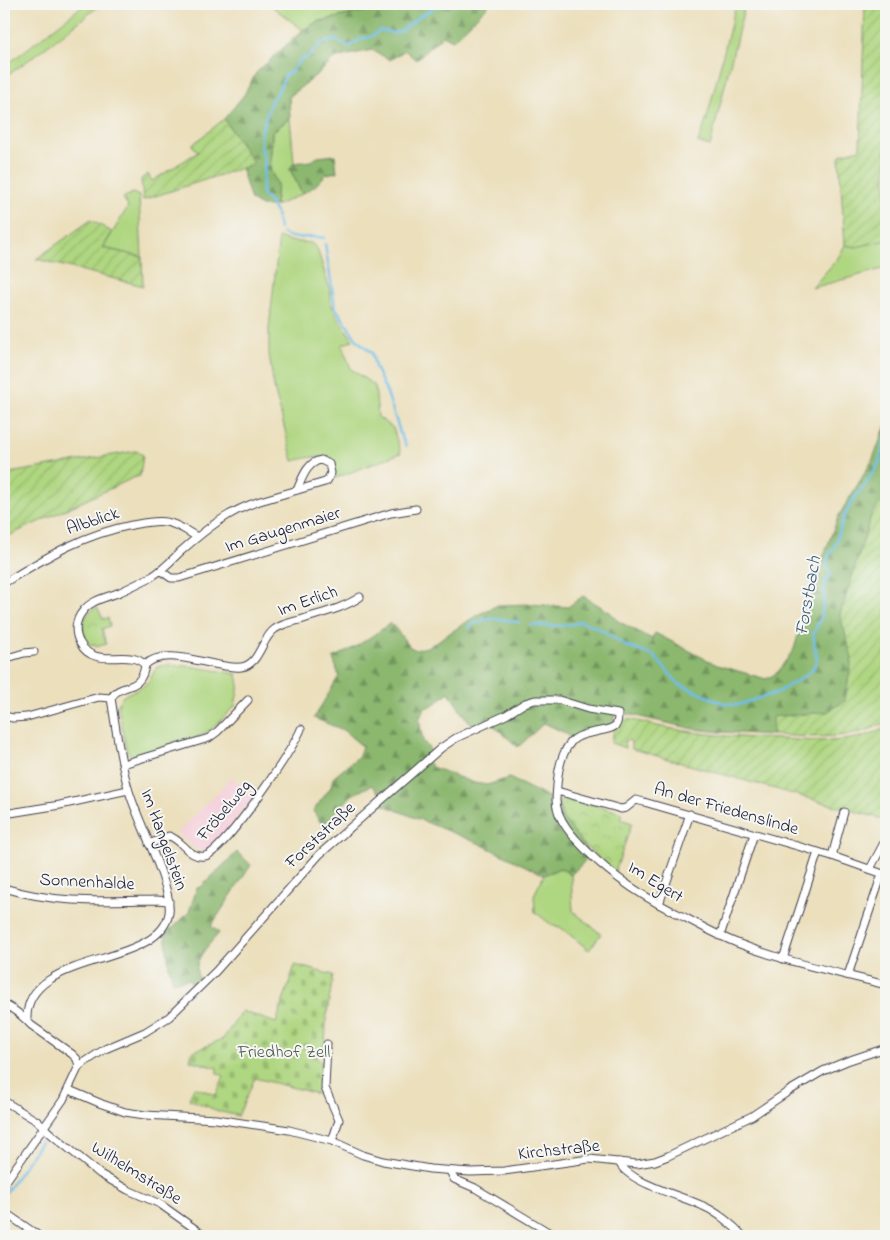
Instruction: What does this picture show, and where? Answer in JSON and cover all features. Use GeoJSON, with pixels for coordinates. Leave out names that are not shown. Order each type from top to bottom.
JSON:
{"type":"FeatureCollection","features":[{"type":"Feature","properties":{"kind":"street"},"geometry":{"type":"LineString","coordinates":[[4,725],[6,716],[27,717],[102,696],[111,698],[116,692],[137,683],[143,674],[145,665],[138,659],[106,658],[88,653],[79,641],[77,624],[82,612],[92,603],[128,589],[161,571],[214,523],[234,511],[254,502],[297,490],[327,481],[331,473],[329,464],[321,460],[313,462],[306,471],[297,490]]}},
{"type":"Feature","properties":{"kind":"street","name":"Im Gaugenmaier"},"geometry":{"type":"LineString","coordinates":[[161,571],[171,578],[179,578],[391,513],[416,509]]}},
{"type":"Feature","properties":{"kind":"street","name":"Albblick"},"geometry":{"type":"LineString","coordinates":[[4,583],[64,547],[116,529],[148,523],[166,522],[180,526],[196,538]]}},
{"type":"Feature","properties":{"kind":"street","name":"Im Erlich"},"geometry":{"type":"LineString","coordinates":[[145,665],[152,659],[161,657],[196,660],[236,667],[246,666],[256,657],[265,639],[276,628],[346,605],[360,597]]}},
{"type":"Feature","properties":{"kind":"street"},"geometry":{"type":"LineString","coordinates":[[4,659],[34,652]]}},
{"type":"Feature","properties":{"kind":"street","name":"Im Hangelstein"},"geometry":{"type":"LineString","coordinates":[[27,1019],[28,1009],[34,995],[48,980],[63,972],[116,954],[149,939],[166,922],[169,911],[166,887],[128,790],[111,698]]}},
{"type":"Feature","properties":{"kind":"street"},"geometry":{"type":"LineString","coordinates":[[123,764],[206,740],[248,700]]}},
{"type":"Feature","properties":{"kind":"street","name":"Forststraße"},"geometry":{"type":"LineString","coordinates":[[79,1066],[105,1049],[145,1032],[169,1017],[213,974],[320,854],[358,822],[412,771],[449,742],[506,715],[525,703],[535,700],[559,700],[618,714]]}},
{"type":"Feature","properties":{"kind":"street","name":"Im Egert"},"geometry":{"type":"LineString","coordinates":[[618,714],[617,723],[614,727],[588,733],[571,742],[561,762],[556,803],[559,814],[583,847],[620,880],[659,904],[720,936],[783,959],[886,985]]}},
{"type":"Feature","properties":{"kind":"street","name":"Fröbelweg"},"geometry":{"type":"LineString","coordinates":[[149,844],[169,836],[179,841],[196,855],[205,856],[214,851],[252,805],[294,745],[302,729]]}},
{"type":"Feature","properties":{"kind":"street"},"geometry":{"type":"LineString","coordinates":[[4,814],[60,805],[128,790]]}},
{"type":"Feature","properties":{"kind":"street","name":"An der Friedenslinde"},"geometry":{"type":"LineString","coordinates":[[557,791],[621,808],[626,808],[637,800],[832,856],[884,874]]}},
{"type":"Feature","properties":{"kind":"street"},"geometry":{"type":"LineString","coordinates":[[832,856],[844,812]]}},
{"type":"Feature","properties":{"kind":"street"},"geometry":{"type":"LineString","coordinates":[[659,904],[690,814]]}},
{"type":"Feature","properties":{"kind":"street"},"geometry":{"type":"LineString","coordinates":[[720,936],[754,834]]}},
{"type":"Feature","properties":{"kind":"street"},"geometry":{"type":"LineString","coordinates":[[870,869],[886,838]]}},
{"type":"Feature","properties":{"kind":"street"},"geometry":{"type":"LineString","coordinates":[[783,959],[818,852]]}},
{"type":"Feature","properties":{"kind":"street"},"geometry":{"type":"LineString","coordinates":[[848,975],[884,874]]}},
{"type":"Feature","properties":{"kind":"street","name":"Sonnenhalde"},"geometry":{"type":"LineString","coordinates":[[4,888],[28,895],[61,900],[169,901]]}},
{"type":"Feature","properties":{"kind":"street"},"geometry":{"type":"LineString","coordinates":[[4,1004],[14,1009],[27,1019],[31,1025],[75,1056],[79,1066],[62,1103],[4,1184]]}},
{"type":"Feature","properties":{"kind":"street"},"geometry":{"type":"LineString","coordinates":[[327,1044],[325,1088],[339,1120],[332,1141]]}},
{"type":"Feature","properties":{"kind":"street","name":"Kirchstraße"},"geometry":{"type":"LineString","coordinates":[[69,1090],[107,1106],[131,1113],[216,1119],[296,1131],[332,1141],[383,1161],[411,1167],[450,1171],[511,1170],[589,1159],[637,1164],[662,1159],[746,1119],[823,1071],[886,1048]]}},
{"type":"Feature","properties":{"kind":"street","name":"Wilhelmstraße"},"geometry":{"type":"LineString","coordinates":[[4,1101],[34,1118],[100,1174],[128,1190],[160,1204],[205,1236]]}},
{"type":"Feature","properties":{"kind":"street"},"geometry":{"type":"LineString","coordinates":[[618,1162],[622,1169],[631,1175],[670,1194],[706,1207],[743,1236]]}},
{"type":"Feature","properties":{"kind":"street"},"geometry":{"type":"LineString","coordinates":[[450,1171],[454,1179],[475,1188],[555,1236]]}},
{"type":"Feature","properties":{"kind":"street"},"geometry":{"type":"LineString","coordinates":[[4,1212],[39,1236]]}},
{"type":"Feature","properties":{"kind":"shaded area"},"geometry":{"type":"Polygon","coordinates":[[[232,777],[254,797],[214,846],[207,850],[194,848],[178,833],[232,777]]]}},
{"type":"Feature","properties":{"kind":"green space"},"geometry":{"type":"Polygon","coordinates":[[[85,4],[101,4],[4,78],[4,67],[85,4]]]}},
{"type":"Feature","properties":{"kind":"green space"},"geometry":{"type":"Polygon","coordinates":[[[269,4],[373,4],[371,10],[317,22],[303,30],[269,4]]]}},
{"type":"Feature","properties":{"kind":"green space"},"geometry":{"type":"Polygon","coordinates":[[[373,4],[490,4],[453,40],[443,35],[416,60],[405,50],[390,60],[372,50],[334,58],[289,97],[290,118],[272,132],[270,169],[277,184],[275,206],[261,206],[251,200],[241,168],[254,164],[224,119],[244,95],[256,73],[303,30],[317,22],[370,10],[373,4]]]}},
{"type":"Feature","properties":{"kind":"green space"},"geometry":{"type":"Polygon","coordinates":[[[736,4],[745,4],[710,146],[698,143],[707,118],[736,4]]]}},
{"type":"Feature","properties":{"kind":"green space"},"geometry":{"type":"Polygon","coordinates":[[[865,4],[886,4],[886,240],[856,247],[845,245],[839,158],[841,154],[860,149],[865,4]]]}},
{"type":"Feature","properties":{"kind":"green space"},"geometry":{"type":"Polygon","coordinates":[[[290,118],[294,163],[290,169],[302,194],[275,206],[277,184],[270,169],[272,132],[290,118]]]}},
{"type":"Feature","properties":{"kind":"green space"},"geometry":{"type":"Polygon","coordinates":[[[224,119],[254,164],[143,200],[141,179],[148,174],[152,181],[198,152],[192,145],[224,119]]]}},
{"type":"Feature","properties":{"kind":"green space"},"geometry":{"type":"Polygon","coordinates":[[[335,155],[337,172],[326,174],[316,185],[302,194],[290,169],[294,163],[335,155]]]}},
{"type":"Feature","properties":{"kind":"green space"},"geometry":{"type":"Polygon","coordinates":[[[133,193],[139,196],[142,257],[103,248],[128,207],[123,198],[133,193]]]}},
{"type":"Feature","properties":{"kind":"green space"},"geometry":{"type":"Polygon","coordinates":[[[91,220],[112,232],[103,248],[142,257],[143,286],[36,259],[91,220]]]}},
{"type":"Feature","properties":{"kind":"green space"},"geometry":{"type":"Polygon","coordinates":[[[279,237],[288,241],[311,243],[317,248],[330,290],[331,303],[353,340],[342,345],[351,369],[375,386],[378,417],[393,428],[401,453],[336,478],[334,477],[333,465],[324,458],[314,457],[293,461],[274,388],[269,354],[269,329],[279,237]]]}},
{"type":"Feature","properties":{"kind":"green space"},"geometry":{"type":"Polygon","coordinates":[[[886,240],[886,268],[812,288],[838,258],[845,245],[856,247],[886,240]]]}},
{"type":"Feature","properties":{"kind":"green space"},"geometry":{"type":"Polygon","coordinates":[[[886,425],[886,497],[872,513],[840,615],[852,658],[845,701],[827,712],[773,717],[773,735],[694,729],[614,711],[614,722],[612,725],[571,739],[565,733],[544,723],[518,747],[492,724],[474,727],[462,713],[449,692],[433,705],[425,708],[419,719],[423,741],[431,751],[425,758],[432,767],[474,783],[487,785],[509,778],[554,800],[590,856],[571,875],[560,868],[544,875],[478,843],[381,804],[389,795],[382,789],[379,793],[372,785],[352,795],[323,826],[313,811],[331,787],[333,778],[359,756],[362,746],[343,730],[314,718],[339,676],[333,658],[357,646],[391,623],[410,647],[416,650],[430,646],[477,615],[498,605],[531,604],[568,607],[583,596],[610,612],[618,621],[652,639],[655,633],[717,665],[766,679],[777,673],[794,649],[816,577],[838,517],[872,461],[886,425]]]}},
{"type":"Feature","properties":{"kind":"green space"},"geometry":{"type":"Polygon","coordinates":[[[136,451],[143,455],[140,476],[4,538],[4,474],[136,451]]]}},
{"type":"Feature","properties":{"kind":"green space"},"geometry":{"type":"Polygon","coordinates":[[[886,497],[886,722],[873,728],[845,735],[816,737],[773,735],[772,717],[827,712],[845,701],[852,658],[840,615],[872,513],[886,497]]]}},
{"type":"Feature","properties":{"kind":"green space"},"geometry":{"type":"Polygon","coordinates":[[[97,607],[103,619],[108,618],[110,626],[102,629],[106,644],[96,647],[95,644],[90,645],[86,640],[83,624],[88,614],[97,607]]]}},
{"type":"Feature","properties":{"kind":"green space"},"geometry":{"type":"Polygon","coordinates":[[[167,665],[189,666],[237,674],[239,685],[235,706],[212,729],[196,738],[139,755],[132,755],[126,748],[118,706],[119,701],[125,695],[146,684],[157,667],[167,665]]]}},
{"type":"Feature","properties":{"kind":"green space"},"geometry":{"type":"Polygon","coordinates":[[[627,719],[710,734],[753,738],[835,741],[861,737],[886,727],[886,820],[632,749],[630,740],[624,741],[625,748],[611,743],[614,730],[627,719]]]}},
{"type":"Feature","properties":{"kind":"green space"},"geometry":{"type":"Polygon","coordinates":[[[566,796],[622,813],[620,819],[632,823],[615,872],[582,843],[563,818],[559,803],[566,796]]]}},
{"type":"Feature","properties":{"kind":"green space"},"geometry":{"type":"Polygon","coordinates":[[[237,852],[251,865],[211,926],[219,933],[205,949],[198,961],[197,974],[200,980],[194,985],[188,979],[173,982],[169,967],[165,932],[174,927],[189,912],[197,888],[201,887],[237,852]]]}},
{"type":"Feature","properties":{"kind":"green space"},"geometry":{"type":"Polygon","coordinates":[[[560,868],[571,875],[573,911],[601,934],[589,950],[560,927],[553,926],[535,912],[534,895],[544,875],[560,868]]]}},
{"type":"Feature","properties":{"kind":"green space","name":"Friedhof Zell"},"geometry":{"type":"Polygon","coordinates":[[[295,965],[333,975],[326,1021],[325,1047],[322,1051],[317,1052],[316,1057],[322,1063],[321,1093],[318,1094],[255,1078],[238,1116],[218,1111],[189,1099],[194,1087],[216,1095],[224,1076],[217,1073],[217,1068],[190,1060],[192,1052],[223,1039],[242,1011],[276,1023],[295,965]]]}},
{"type":"Feature","properties":{"kind":"waterway"},"geometry":{"type":"LineString","coordinates":[[279,229],[276,212],[262,193],[265,163],[261,146],[261,132],[272,99],[277,94],[286,74],[292,72],[299,60],[308,57],[321,43],[337,40],[346,46],[350,46],[361,39],[371,37],[380,30],[393,33],[401,31],[420,16],[441,4]]}},
{"type":"Feature","properties":{"kind":"waterway"},"geometry":{"type":"LineString","coordinates":[[282,233],[291,237],[324,238]]}},
{"type":"Feature","properties":{"kind":"waterway"},"geometry":{"type":"LineString","coordinates":[[325,244],[335,307],[357,340],[372,353],[375,367],[387,393],[399,431],[406,446]]}},
{"type":"Feature","properties":{"kind":"waterway","name":"Forstbach"},"geometry":{"type":"LineString","coordinates":[[532,625],[564,625],[580,621],[598,628],[626,646],[654,656],[679,684],[723,703],[738,705],[778,692],[813,669],[817,659],[813,635],[820,620],[825,597],[825,582],[831,575],[827,565],[828,558],[835,545],[845,514],[879,463],[886,436]]}},
{"type":"Feature","properties":{"kind":"waterway","name":"Forstbach"},"geometry":{"type":"LineString","coordinates":[[468,628],[480,621],[492,619],[519,622]]}},
{"type":"Feature","properties":{"kind":"waterway"},"geometry":{"type":"LineString","coordinates":[[4,1195],[41,1142]]}}]}
